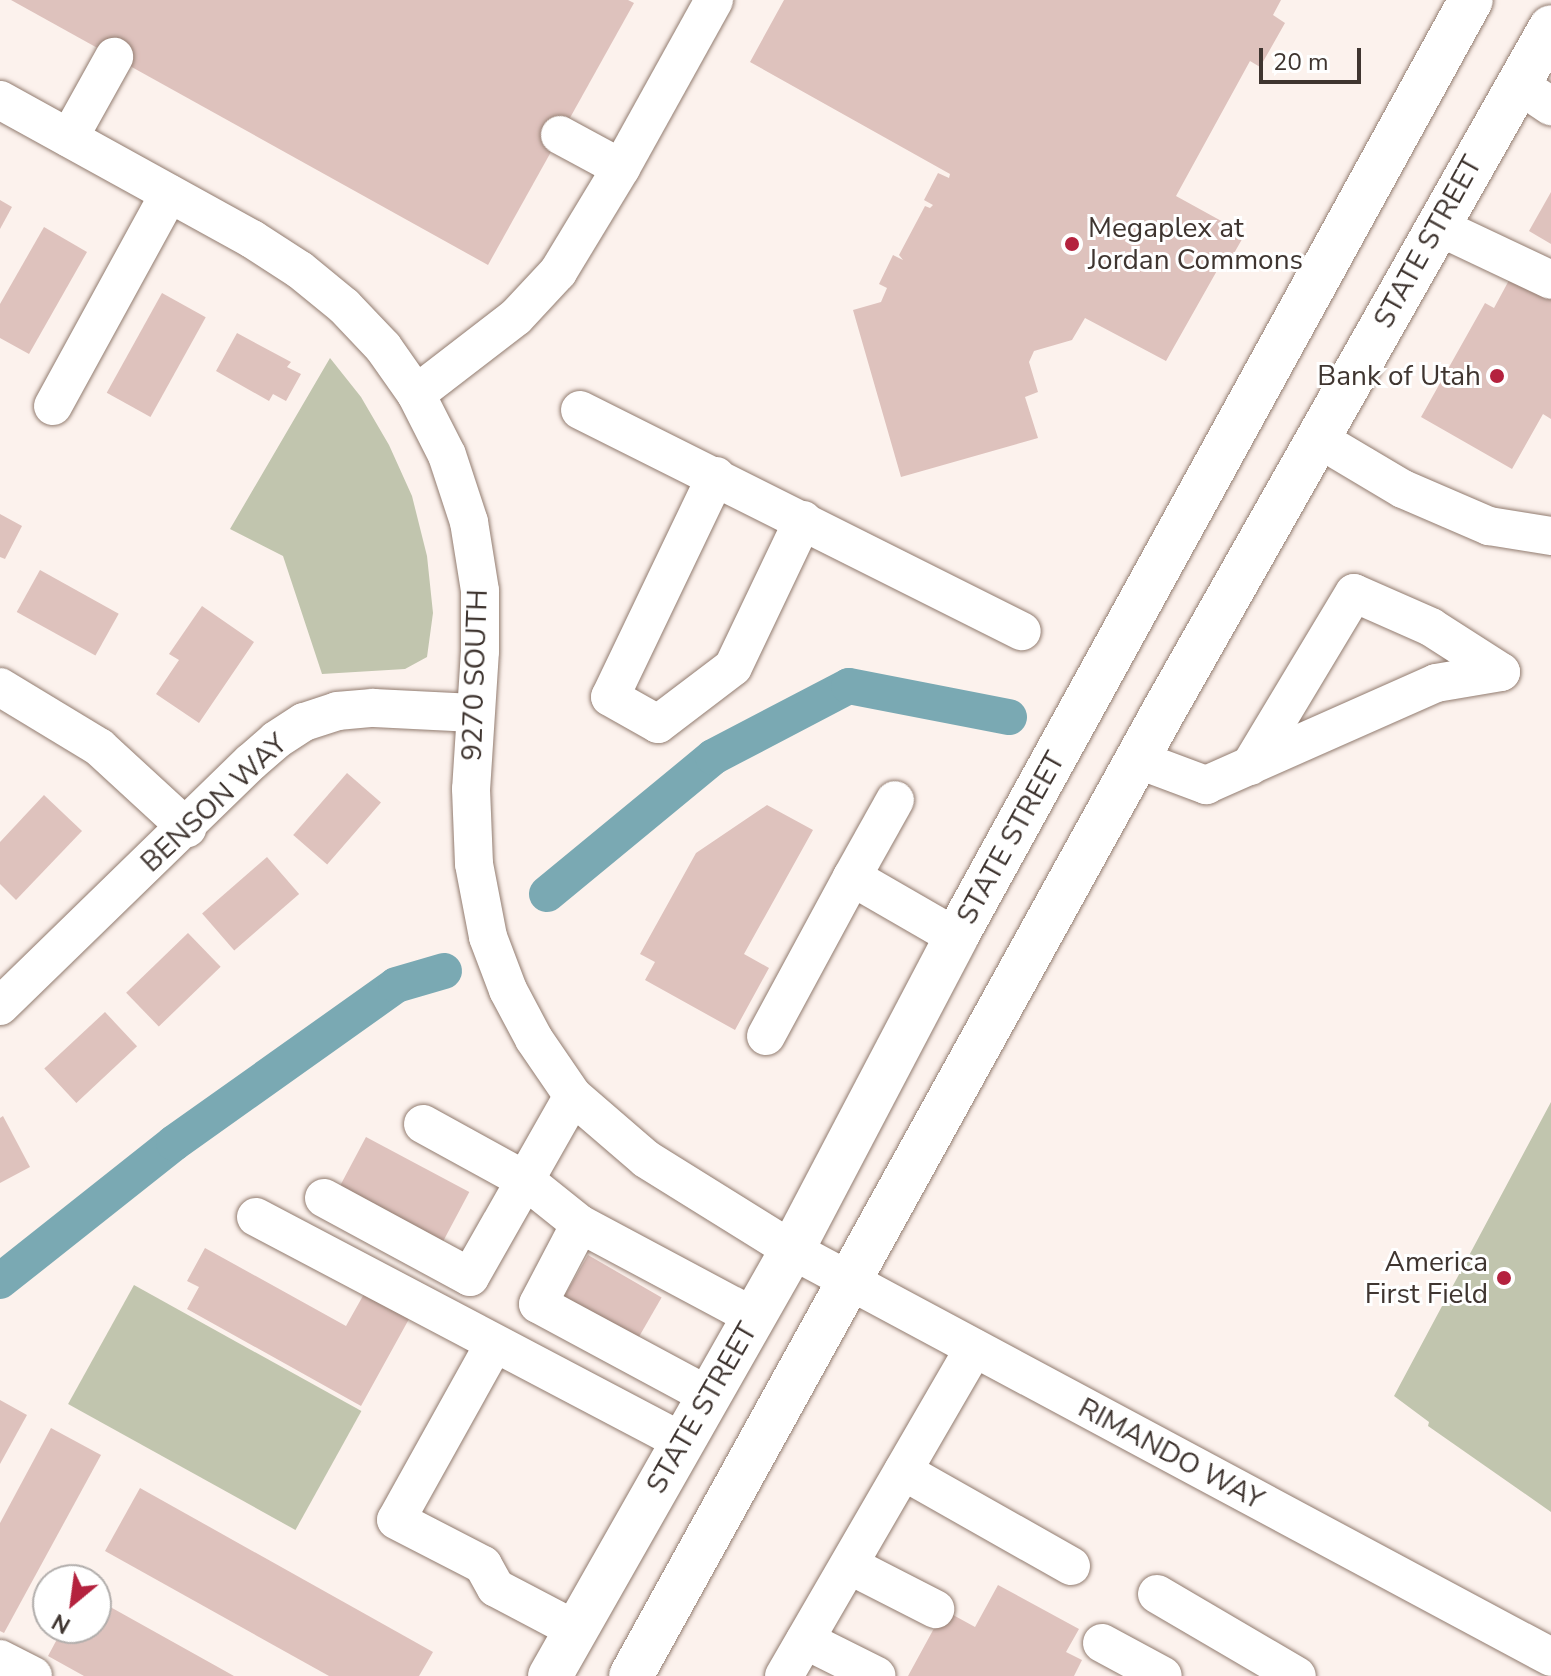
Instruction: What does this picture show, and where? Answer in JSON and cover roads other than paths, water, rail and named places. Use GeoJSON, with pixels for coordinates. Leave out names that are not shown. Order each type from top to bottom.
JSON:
{"type":"FeatureCollection","features":[{"type":"Feature","properties":{"kind":"main road","name":"STATE STREET"},"geometry":{"type":"LineString","coordinates":[[550,1676],[792,1250],[956,937],[1471,0]]}},
{"type":"Feature","properties":{"kind":"main road","name":"STATE STREET"},"geometry":{"type":"LineString","coordinates":[[631,1676],[1437,226],[1534,95],[1548,38]]}},
{"type":"Feature","properties":{"kind":"street"},"geometry":{"type":"LineString","coordinates":[[416,394],[516,317],[545,288],[621,168],[714,0]]}},
{"type":"Feature","properties":{"kind":"street"},"geometry":{"type":"LineString","coordinates":[[69,138],[114,57]]}},
{"type":"Feature","properties":{"kind":"street","name":"9270 SOUTH"},"geometry":{"type":"LineString","coordinates":[[0,100],[300,270],[344,306],[383,347],[416,394],[447,455],[469,522],[480,591],[471,789],[474,864],[488,937],[508,990],[534,1039],[573,1096],[646,1159],[792,1250]]}},
{"type":"Feature","properties":{"kind":"street"},"geometry":{"type":"LineString","coordinates":[[560,135],[621,168]]}},
{"type":"Feature","properties":{"kind":"street"},"geometry":{"type":"LineString","coordinates":[[53,406],[169,194]]}},
{"type":"Feature","properties":{"kind":"street"},"geometry":{"type":"LineString","coordinates":[[1437,226],[1551,280]]}},
{"type":"Feature","properties":{"kind":"street"},"geometry":{"type":"LineString","coordinates":[[580,410],[1022,631]]}},
{"type":"Feature","properties":{"kind":"street"},"geometry":{"type":"LineString","coordinates":[[1317,438],[1403,489],[1489,526],[1551,536]]}},
{"type":"Feature","properties":{"kind":"street"},"geometry":{"type":"LineString","coordinates":[[716,476],[610,697],[658,724],[733,667],[803,520]]}},
{"type":"Feature","properties":{"kind":"street"},"geometry":{"type":"LineString","coordinates":[[1139,760],[1206,785],[1250,766],[1436,683],[1501,672],[1431,627],[1354,593],[1250,766]]}},
{"type":"Feature","properties":{"kind":"street"},"geometry":{"type":"LineString","coordinates":[[0,687],[99,747],[187,828]]}},
{"type":"Feature","properties":{"kind":"street","name":"BENSON WAY"},"geometry":{"type":"LineString","coordinates":[[0,1006],[276,740],[304,722],[337,711],[373,708],[475,713]]}},
{"type":"Feature","properties":{"kind":"street"},"geometry":{"type":"LineString","coordinates":[[766,1036],[895,800]]}},
{"type":"Feature","properties":{"kind":"street"},"geometry":{"type":"LineString","coordinates":[[852,877],[956,937]]}},
{"type":"Feature","properties":{"kind":"street"},"geometry":{"type":"LineString","coordinates":[[324,1198],[470,1277],[573,1096]]}},
{"type":"Feature","properties":{"kind":"street"},"geometry":{"type":"LineString","coordinates":[[423,1124],[525,1180],[580,1224],[754,1317]]}},
{"type":"Feature","properties":{"kind":"street"},"geometry":{"type":"LineString","coordinates":[[256,1217],[682,1442]]}},
{"type":"Feature","properties":{"kind":"street"},"geometry":{"type":"LineString","coordinates":[[580,1224],[538,1304],[709,1396]]}},
{"type":"Feature","properties":{"kind":"street","name":"RIMANDO WAY"},"geometry":{"type":"LineString","coordinates":[[792,1250],[1551,1657]]}},
{"type":"Feature","properties":{"kind":"street"},"geometry":{"type":"LineString","coordinates":[[494,1344],[396,1520],[483,1565],[496,1588],[576,1630]]}},
{"type":"Feature","properties":{"kind":"street"},"geometry":{"type":"LineString","coordinates":[[784,1676],[974,1348]]}},
{"type":"Feature","properties":{"kind":"street"},"geometry":{"type":"LineString","coordinates":[[903,1471],[1071,1566]]}},
{"type":"Feature","properties":{"kind":"street"},"geometry":{"type":"LineString","coordinates":[[849,1565],[935,1609]]}},
{"type":"Feature","properties":{"kind":"street"},"geometry":{"type":"LineString","coordinates":[[1157,1594],[1297,1676]]}},
{"type":"Feature","properties":{"kind":"street"},"geometry":{"type":"LineString","coordinates":[[805,1640],[877,1676]]}},
{"type":"Feature","properties":{"kind":"street"},"geometry":{"type":"LineString","coordinates":[[1102,1643],[1163,1676]]}},
{"type":"Feature","properties":{"kind":"street"},"geometry":{"type":"LineString","coordinates":[[0,1659],[33,1676]]}},
{"type":"Feature","properties":{"kind":"waterway"},"geometry":{"type":"LineString","coordinates":[[547,894],[713,757],[849,686],[1009,717]]}},
{"type":"Feature","properties":{"kind":"waterway"},"geometry":{"type":"LineString","coordinates":[[0,1281],[174,1143],[396,985],[444,971]]}},
{"type":"Feature","properties":{"kind":"place","name":"Megaplex at Jordan Commons"},"geometry":{"type":"Point","coordinates":[1072,244]}},
{"type":"Feature","properties":{"kind":"place","name":"Bank of Utah"},"geometry":{"type":"Point","coordinates":[1497,376]}},
{"type":"Feature","properties":{"kind":"place","name":"America First Field"},"geometry":{"type":"Point","coordinates":[1504,1278]}}]}
